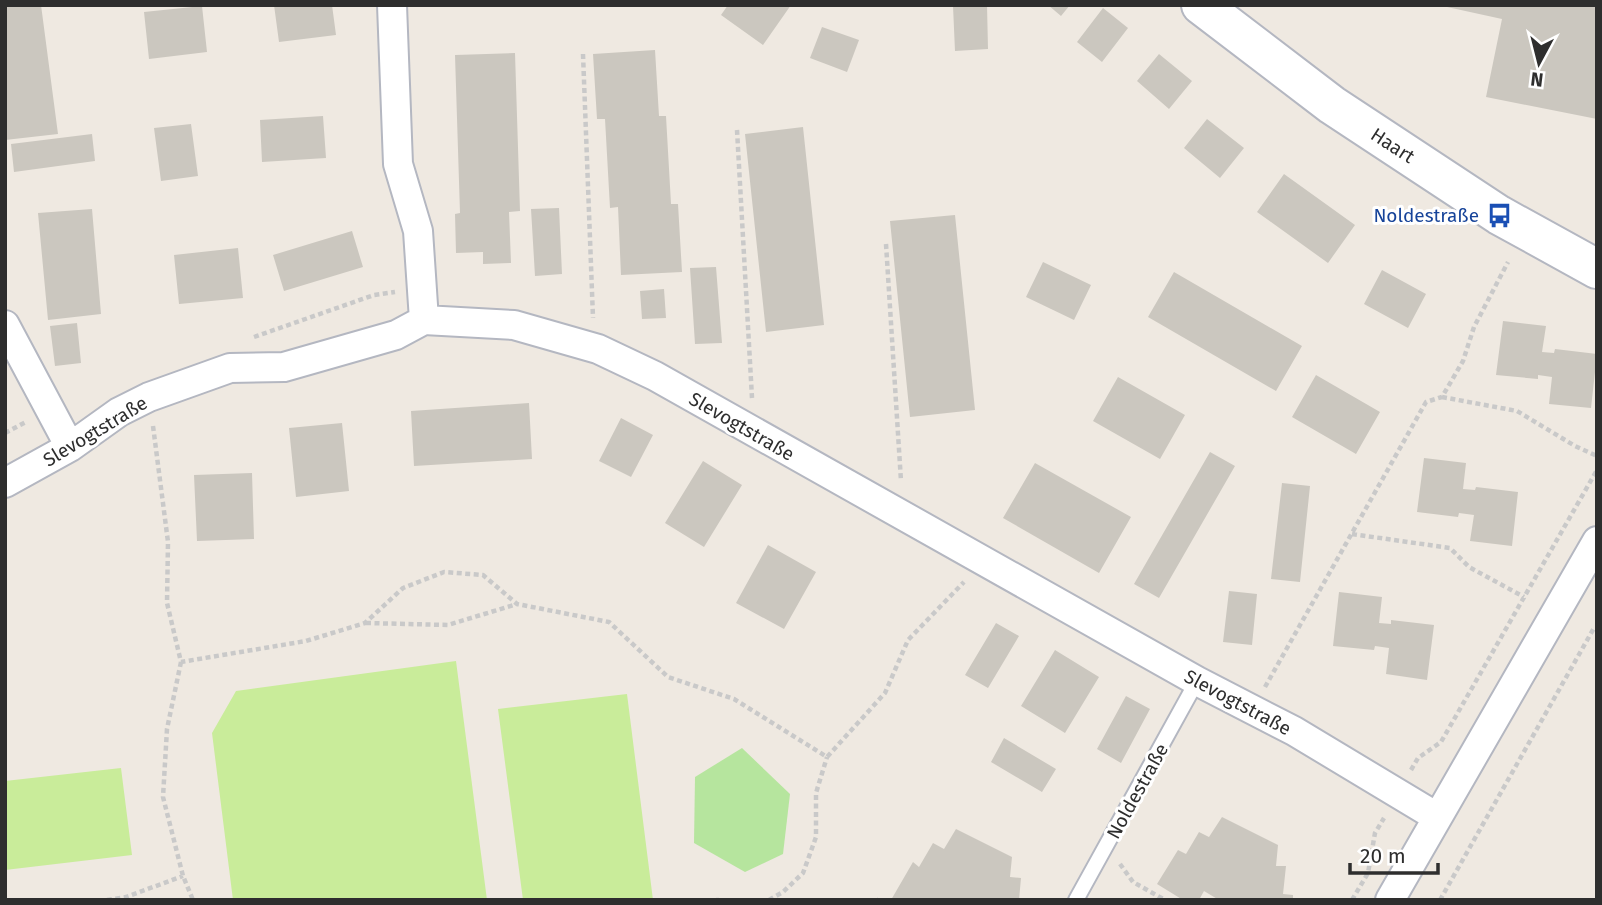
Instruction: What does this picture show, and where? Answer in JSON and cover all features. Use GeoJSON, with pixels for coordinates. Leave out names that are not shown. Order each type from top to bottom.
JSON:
{"type":"FeatureCollection","features":[{"type":"Feature","properties":{"kind":"main road","name":"Haart"},"geometry":{"type":"LineString","coordinates":[[1201,5],[1332,105],[1499,215],[1597,269]]}},
{"type":"Feature","properties":{"kind":"street"},"geometry":{"type":"LineString","coordinates":[[392,5],[398,164],[418,231],[424,320]]}},
{"type":"Feature","properties":{"kind":"street","name":"Slevogtstraße"},"geometry":{"type":"LineString","coordinates":[[5,483],[70,447],[119,412],[149,397],[230,368],[285,366],[396,335],[424,320],[514,326],[598,349],[655,376],[1197,681],[1294,731],[1437,817]]}},
{"type":"Feature","properties":{"kind":"street"},"geometry":{"type":"LineString","coordinates":[[5,325],[70,447]]}},
{"type":"Feature","properties":{"kind":"street"},"geometry":{"type":"LineString","coordinates":[[1390,900],[1597,541]]}},
{"type":"Feature","properties":{"kind":"lane","name":"Noldestraße"},"geometry":{"type":"LineString","coordinates":[[1076,900],[1197,681]]}},
{"type":"Feature","properties":{"kind":"path"},"geometry":{"type":"LineString","coordinates":[[583,54],[593,318]]}},
{"type":"Feature","properties":{"kind":"path"},"geometry":{"type":"LineString","coordinates":[[737,130],[752,403],[740,396]]}},
{"type":"Feature","properties":{"kind":"path"},"geometry":{"type":"LineString","coordinates":[[886,244],[902,488],[890,481]]}},
{"type":"Feature","properties":{"kind":"path"},"geometry":{"type":"LineString","coordinates":[[1442,397],[1463,361],[1474,327],[1508,262]]}},
{"type":"Feature","properties":{"kind":"path"},"geometry":{"type":"LineString","coordinates":[[246,340],[374,295],[422,288]]}},
{"type":"Feature","properties":{"kind":"path"},"geometry":{"type":"LineString","coordinates":[[581,314],[602,320]]}},
{"type":"Feature","properties":{"kind":"path"},"geometry":{"type":"LineString","coordinates":[[149,397],[167,542],[167,604],[181,662],[167,729],[163,797],[193,900]]}},
{"type":"Feature","properties":{"kind":"path"},"geometry":{"type":"LineString","coordinates":[[1252,709],[1426,402],[1442,397],[1517,411],[1574,446],[1597,456]]}},
{"type":"Feature","properties":{"kind":"path"},"geometry":{"type":"LineString","coordinates":[[5,433],[50,410]]}},
{"type":"Feature","properties":{"kind":"path"},"geometry":{"type":"LineString","coordinates":[[1352,900],[1368,873],[1375,833],[1418,758],[1441,742],[1597,470]]}},
{"type":"Feature","properties":{"kind":"path"},"geometry":{"type":"LineString","coordinates":[[1352,534],[1450,548],[1469,567],[1524,597]]}},
{"type":"Feature","properties":{"kind":"path"},"geometry":{"type":"LineString","coordinates":[[769,900],[783,892],[803,873],[816,836],[816,793],[827,757],[885,693],[908,640],[961,588],[980,560]]}},
{"type":"Feature","properties":{"kind":"path"},"geometry":{"type":"LineString","coordinates":[[365,623],[403,588],[444,572],[483,575],[517,604]]}},
{"type":"Feature","properties":{"kind":"path"},"geometry":{"type":"LineString","coordinates":[[181,662],[306,641],[365,623],[448,625],[517,604],[609,622],[668,677],[734,699],[827,757]]}},
{"type":"Feature","properties":{"kind":"path"},"geometry":{"type":"LineString","coordinates":[[1440,900],[1594,628],[1597,629]]}},
{"type":"Feature","properties":{"kind":"path"},"geometry":{"type":"LineString","coordinates":[[1106,846],[1133,882],[1165,900]]}},
{"type":"Feature","properties":{"kind":"path"},"geometry":{"type":"LineString","coordinates":[[107,900],[126,897],[184,876]]}},
{"type":"Feature","properties":{"kind":"green space"},"geometry":{"type":"Polygon","coordinates":[[[456,661],[487,900],[233,900],[212,733],[236,691],[456,661]]]}},
{"type":"Feature","properties":{"kind":"green space"},"geometry":{"type":"Polygon","coordinates":[[[627,694],[653,900],[523,900],[498,709],[627,694]]]}},
{"type":"Feature","properties":{"kind":"green space"},"geometry":{"type":"Polygon","coordinates":[[[742,748],[790,794],[783,854],[745,872],[694,843],[695,777],[742,748]]]}},
{"type":"Feature","properties":{"kind":"green space"},"geometry":{"type":"Polygon","coordinates":[[[121,768],[132,855],[5,870],[5,781],[121,768]]]}},
{"type":"Feature","properties":{"kind":"building"},"geometry":{"type":"Polygon","coordinates":[[[5,5],[41,5],[58,134],[5,140],[5,5]]]}},
{"type":"Feature","properties":{"kind":"building"},"geometry":{"type":"Polygon","coordinates":[[[274,5],[332,5],[336,35],[279,42],[274,5]]]}},
{"type":"Feature","properties":{"kind":"building"},"geometry":{"type":"Polygon","coordinates":[[[728,5],[791,5],[763,45],[721,15],[728,5]]]}},
{"type":"Feature","properties":{"kind":"building"},"geometry":{"type":"Polygon","coordinates":[[[987,5],[988,49],[955,51],[953,6],[987,5]]]}},
{"type":"Feature","properties":{"kind":"building"},"geometry":{"type":"Polygon","coordinates":[[[1048,5],[1070,5],[1061,16],[1048,5]]]}},
{"type":"Feature","properties":{"kind":"building"},"geometry":{"type":"Polygon","coordinates":[[[1438,5],[1597,5],[1597,119],[1486,97],[1502,19],[1438,5]]]}},
{"type":"Feature","properties":{"kind":"building"},"geometry":{"type":"Polygon","coordinates":[[[202,6],[207,52],[149,59],[144,12],[202,6]]]}},
{"type":"Feature","properties":{"kind":"building"},"geometry":{"type":"Polygon","coordinates":[[[1103,8],[1128,28],[1102,62],[1077,42],[1103,8]]]}},
{"type":"Feature","properties":{"kind":"building"},"geometry":{"type":"Polygon","coordinates":[[[822,27],[859,40],[847,72],[810,58],[822,27]]]}},
{"type":"Feature","properties":{"kind":"building"},"geometry":{"type":"Polygon","coordinates":[[[655,50],[659,116],[666,116],[671,204],[678,204],[682,272],[621,275],[618,207],[610,208],[605,119],[597,119],[593,54],[655,50]]]}},
{"type":"Feature","properties":{"kind":"building"},"geometry":{"type":"Polygon","coordinates":[[[515,53],[520,211],[509,212],[511,263],[483,264],[483,252],[456,253],[455,214],[460,213],[455,55],[515,53]]]}},
{"type":"Feature","properties":{"kind":"building"},"geometry":{"type":"Polygon","coordinates":[[[1159,54],[1192,81],[1169,109],[1137,81],[1159,54]]]}},
{"type":"Feature","properties":{"kind":"building"},"geometry":{"type":"Polygon","coordinates":[[[323,116],[326,158],[262,162],[260,120],[323,116]]]}},
{"type":"Feature","properties":{"kind":"building"},"geometry":{"type":"Polygon","coordinates":[[[1207,119],[1244,148],[1220,178],[1184,148],[1207,119]]]}},
{"type":"Feature","properties":{"kind":"building"},"geometry":{"type":"Polygon","coordinates":[[[191,124],[198,176],[161,181],[154,128],[191,124]]]}},
{"type":"Feature","properties":{"kind":"building"},"geometry":{"type":"Polygon","coordinates":[[[803,127],[824,325],[766,332],[745,134],[803,127]]]}},
{"type":"Feature","properties":{"kind":"building"},"geometry":{"type":"Polygon","coordinates":[[[92,134],[95,161],[14,172],[11,144],[92,134]]]}},
{"type":"Feature","properties":{"kind":"building"},"geometry":{"type":"Polygon","coordinates":[[[1284,174],[1355,225],[1328,263],[1257,212],[1284,174]]]}},
{"type":"Feature","properties":{"kind":"building"},"geometry":{"type":"Polygon","coordinates":[[[559,208],[562,274],[535,276],[531,209],[559,208]]]}},
{"type":"Feature","properties":{"kind":"building"},"geometry":{"type":"Polygon","coordinates":[[[92,209],[101,314],[48,320],[38,213],[92,209]]]}},
{"type":"Feature","properties":{"kind":"building"},"geometry":{"type":"Polygon","coordinates":[[[955,215],[975,410],[910,417],[890,221],[955,215]]]}},
{"type":"Feature","properties":{"kind":"building"},"geometry":{"type":"Polygon","coordinates":[[[352,231],[363,267],[284,291],[273,255],[352,231]]]}},
{"type":"Feature","properties":{"kind":"building"},"geometry":{"type":"Polygon","coordinates":[[[238,248],[243,298],[179,304],[174,255],[238,248]]]}},
{"type":"Feature","properties":{"kind":"building"},"geometry":{"type":"Polygon","coordinates":[[[1043,262],[1091,285],[1074,320],[1026,297],[1043,262]]]}},
{"type":"Feature","properties":{"kind":"building"},"geometry":{"type":"Polygon","coordinates":[[[716,267],[722,343],[695,344],[690,268],[716,267]]]}},
{"type":"Feature","properties":{"kind":"building"},"geometry":{"type":"Polygon","coordinates":[[[1382,270],[1426,294],[1408,328],[1364,304],[1382,270]]]}},
{"type":"Feature","properties":{"kind":"building"},"geometry":{"type":"Polygon","coordinates":[[[1174,272],[1302,346],[1276,391],[1148,317],[1174,272]]]}},
{"type":"Feature","properties":{"kind":"building"},"geometry":{"type":"Polygon","coordinates":[[[664,289],[666,318],[642,319],[640,291],[664,289]]]}},
{"type":"Feature","properties":{"kind":"building"},"geometry":{"type":"Polygon","coordinates":[[[1503,321],[1546,326],[1542,352],[1554,353],[1555,349],[1597,354],[1591,408],[1549,404],[1552,377],[1538,375],[1538,379],[1496,375],[1503,321]]]}},
{"type":"Feature","properties":{"kind":"building"},"geometry":{"type":"Polygon","coordinates":[[[77,323],[81,363],[55,366],[50,326],[77,323]]]}},
{"type":"Feature","properties":{"kind":"building"},"geometry":{"type":"Polygon","coordinates":[[[1316,375],[1380,412],[1356,454],[1292,417],[1316,375]]]}},
{"type":"Feature","properties":{"kind":"building"},"geometry":{"type":"Polygon","coordinates":[[[1118,377],[1185,415],[1160,459],[1093,421],[1118,377]]]}},
{"type":"Feature","properties":{"kind":"building"},"geometry":{"type":"Polygon","coordinates":[[[529,403],[532,459],[414,466],[411,411],[529,403]]]}},
{"type":"Feature","properties":{"kind":"building"},"geometry":{"type":"Polygon","coordinates":[[[621,418],[653,435],[631,477],[599,461],[621,418]]]}},
{"type":"Feature","properties":{"kind":"building"},"geometry":{"type":"Polygon","coordinates":[[[342,423],[349,491],[296,497],[289,428],[342,423]]]}},
{"type":"Feature","properties":{"kind":"building"},"geometry":{"type":"Polygon","coordinates":[[[1210,452],[1235,466],[1159,598],[1134,584],[1210,452]]]}},
{"type":"Feature","properties":{"kind":"building"},"geometry":{"type":"Polygon","coordinates":[[[1424,458],[1466,463],[1463,489],[1475,490],[1476,487],[1518,492],[1512,546],[1470,541],[1474,515],[1459,513],[1458,517],[1417,512],[1424,458]]]}},
{"type":"Feature","properties":{"kind":"building"},"geometry":{"type":"Polygon","coordinates":[[[703,461],[742,485],[704,547],[665,523],[703,461]]]}},
{"type":"Feature","properties":{"kind":"building"},"geometry":{"type":"Polygon","coordinates":[[[1035,463],[1131,517],[1099,573],[1003,518],[1035,463]]]}},
{"type":"Feature","properties":{"kind":"building"},"geometry":{"type":"Polygon","coordinates":[[[252,473],[254,539],[197,541],[194,475],[252,473]]]}},
{"type":"Feature","properties":{"kind":"building"},"geometry":{"type":"Polygon","coordinates":[[[1282,483],[1310,486],[1300,582],[1271,579],[1282,483]]]}},
{"type":"Feature","properties":{"kind":"building"},"geometry":{"type":"Polygon","coordinates":[[[768,545],[816,572],[784,629],[736,603],[768,545]]]}},
{"type":"Feature","properties":{"kind":"building"},"geometry":{"type":"Polygon","coordinates":[[[1229,591],[1257,594],[1252,645],[1223,642],[1229,591]]]}},
{"type":"Feature","properties":{"kind":"building"},"geometry":{"type":"Polygon","coordinates":[[[1339,592],[1382,597],[1379,623],[1391,624],[1391,620],[1434,625],[1427,680],[1386,674],[1389,648],[1375,646],[1374,650],[1333,646],[1339,592]]]}},
{"type":"Feature","properties":{"kind":"building"},"geometry":{"type":"Polygon","coordinates":[[[996,623],[1019,636],[988,688],[965,675],[996,623]]]}},
{"type":"Feature","properties":{"kind":"building"},"geometry":{"type":"Polygon","coordinates":[[[1055,650],[1099,677],[1065,733],[1021,706],[1055,650]]]}},
{"type":"Feature","properties":{"kind":"building"},"geometry":{"type":"Polygon","coordinates":[[[1126,696],[1150,709],[1121,763],[1097,749],[1126,696]]]}},
{"type":"Feature","properties":{"kind":"building"},"geometry":{"type":"Polygon","coordinates":[[[1004,738],[1056,769],[1042,792],[991,762],[1004,738]]]}},
{"type":"Feature","properties":{"kind":"building"},"geometry":{"type":"Polygon","coordinates":[[[1222,817],[1278,845],[1276,866],[1286,866],[1283,894],[1293,895],[1293,900],[1219,900],[1204,891],[1199,900],[1183,900],[1157,884],[1178,850],[1186,854],[1199,832],[1209,837],[1222,817]]]}},
{"type":"Feature","properties":{"kind":"building"},"geometry":{"type":"Polygon","coordinates":[[[956,829],[1012,857],[1010,877],[1021,878],[1019,900],[891,900],[913,862],[919,867],[933,843],[944,849],[956,829]]]}},
{"type":"Feature","properties":{"kind":"place","name":"Noldestraße"},"geometry":{"type":"Point","coordinates":[1499,215]}}]}
